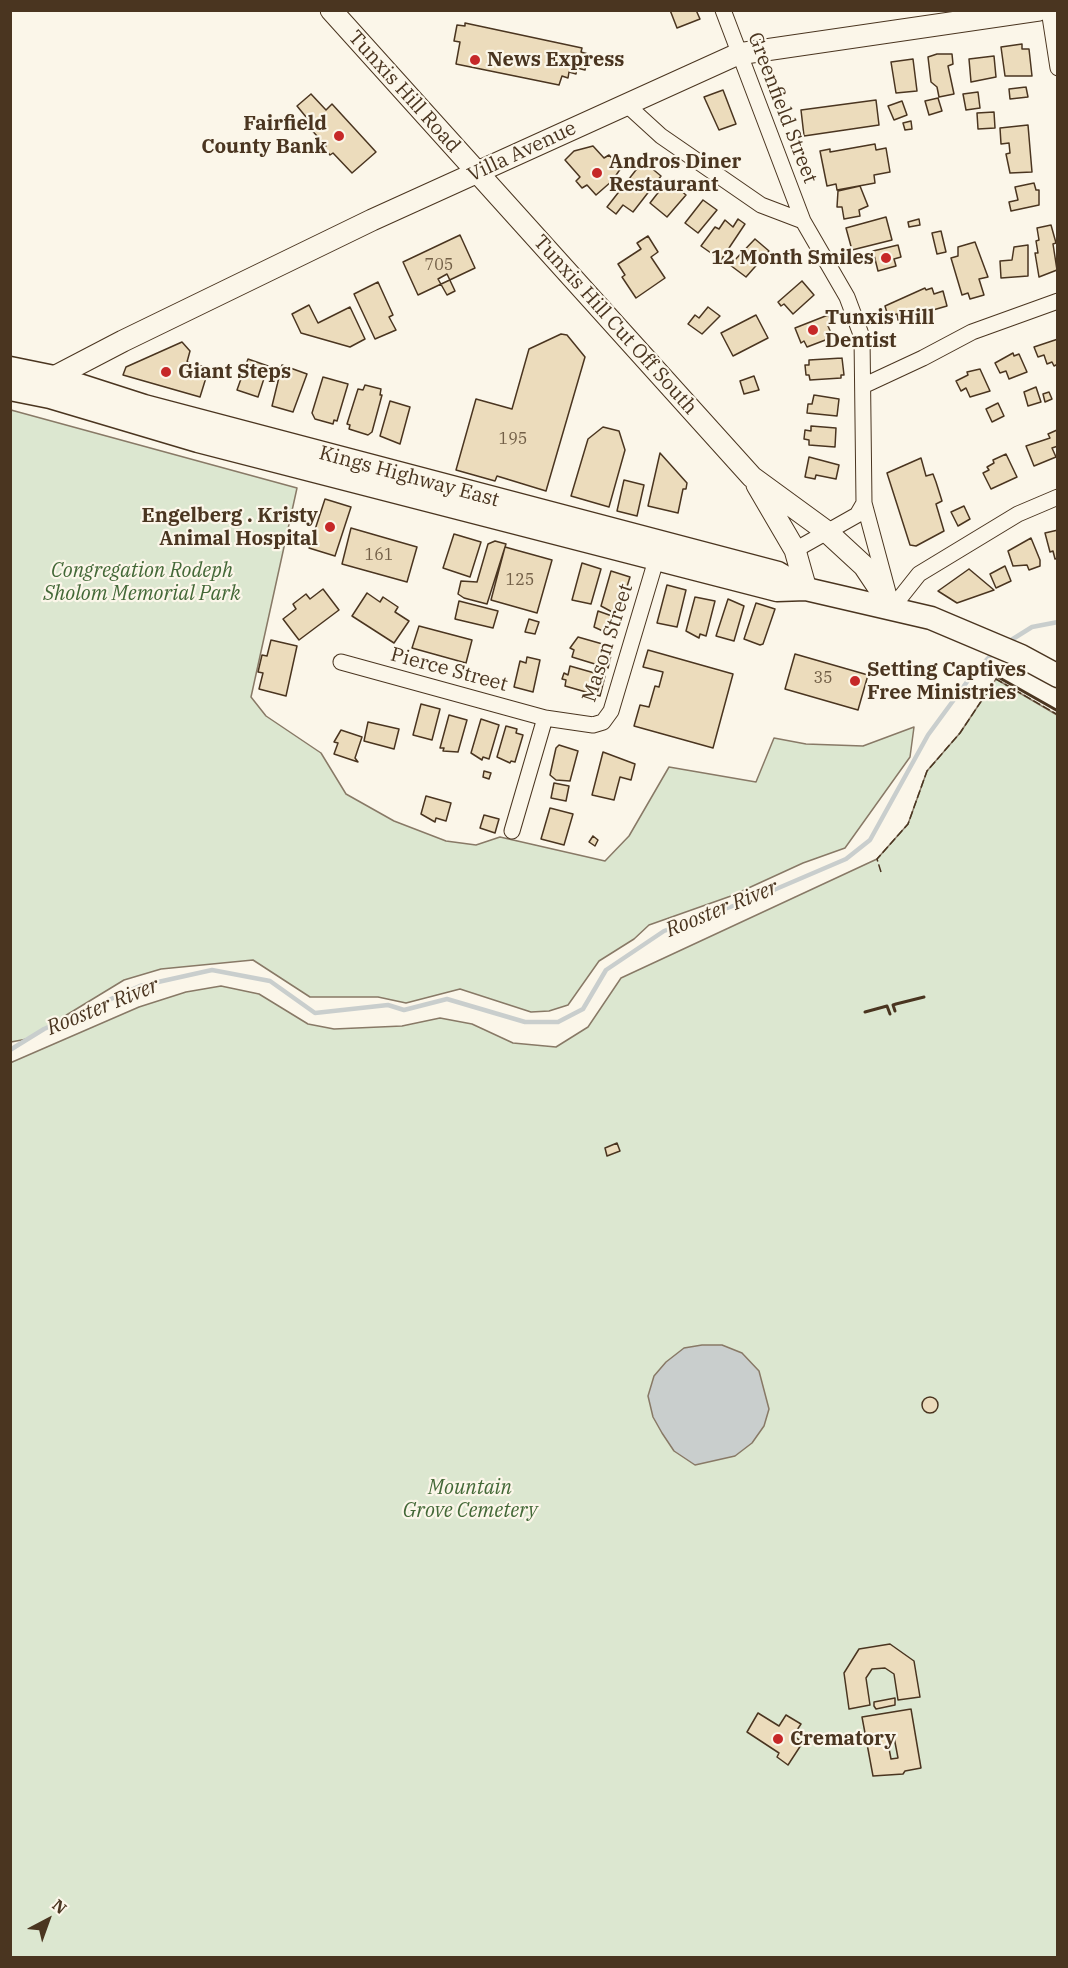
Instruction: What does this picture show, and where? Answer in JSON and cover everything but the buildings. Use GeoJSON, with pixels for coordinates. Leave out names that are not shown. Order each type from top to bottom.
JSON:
{"type":"FeatureCollection","features":[{"type":"Feature","properties":{"kind":"main road","name":"Tunxis Hill Road"},"geometry":{"type":"LineString","coordinates":[[331,10],[477,172]]}},
{"type":"Feature","properties":{"kind":"main road","name":"Villa Avenue"},"geometry":{"type":"LineString","coordinates":[[52,387],[219,294],[477,172],[738,54],[1039,10]]}},
{"type":"Feature","properties":{"kind":"main road","name":"Tunxis Hill Cut Off South"},"geometry":{"type":"LineString","coordinates":[[477,172],[752,477],[795,550],[806,589]]}},
{"type":"Feature","properties":{"kind":"main road","name":"Kings Highway East"},"geometry":{"type":"LineString","coordinates":[[10,368],[52,387],[144,406],[659,552],[778,573],[806,589],[892,608],[941,622],[1021,656],[1058,676]]}},
{"type":"Feature","properties":{"kind":"main road","name":"Kings Highway East"},"geometry":{"type":"LineString","coordinates":[[10,389],[52,387]]}},
{"type":"Feature","properties":{"kind":"main road","name":"Tunxis Hill Cut Off South"},"geometry":{"type":"LineString","coordinates":[[752,477],[826,531],[864,566],[892,608]]}},
{"type":"Feature","properties":{"kind":"street","name":"Greenfield Street"},"geometry":{"type":"LineString","coordinates":[[723,10],[803,221]]}},
{"type":"Feature","properties":{"kind":"street"},"geometry":{"type":"LineString","coordinates":[[1049,10],[1058,68]]}},
{"type":"Feature","properties":{"kind":"street"},"geometry":{"type":"LineString","coordinates":[[627,105],[661,136],[761,205],[803,221],[848,297],[862,337],[865,385],[864,503],[892,608]]}},
{"type":"Feature","properties":{"kind":"street"},"geometry":{"type":"LineString","coordinates":[[865,385],[972,332],[1058,301]]}},
{"type":"Feature","properties":{"kind":"street"},"geometry":{"type":"LineString","coordinates":[[892,608],[919,574],[1018,514],[1058,497]]}},
{"type":"Feature","properties":{"kind":"street"},"geometry":{"type":"LineString","coordinates":[[795,550],[857,515],[864,503]]}},
{"type":"Feature","properties":{"kind":"street","name":"Mason Street"},"geometry":{"type":"LineString","coordinates":[[545,718],[593,725],[603,722],[611,711],[659,552]]}},
{"type":"Feature","properties":{"kind":"street","name":"Pierce Street"},"geometry":{"type":"LineString","coordinates":[[341,662],[545,718]]}},
{"type":"Feature","properties":{"kind":"street"},"geometry":{"type":"LineString","coordinates":[[512,831],[545,718]]}},
{"type":"Feature","properties":{"kind":"green space","name":"Congregation Rodeph Sholom Memorial Park"},"geometry":{"type":"Polygon","coordinates":[[[11,410],[297,488],[251,697],[266,716],[321,753],[346,794],[394,821],[446,841],[476,845],[500,837],[605,861],[629,836],[669,767],[756,782],[774,738],[806,744],[863,746],[914,727],[910,757],[845,848],[803,863],[731,896],[649,925],[634,939],[599,961],[568,1005],[549,1011],[531,1012],[460,989],[406,1003],[378,997],[310,997],[253,960],[161,969],[124,980],[27,1039],[11,1042],[11,410]]]}},
{"type":"Feature","properties":{"kind":"green space","name":"Mountain Grove Cemetery"},"geometry":{"type":"Polygon","coordinates":[[[996,679],[1057,715],[1057,1957],[11,1957],[10,1063],[139,1007],[186,992],[221,986],[259,994],[308,1024],[334,1029],[402,1026],[440,1018],[472,1024],[513,1043],[556,1047],[588,1027],[621,978],[877,859],[908,824],[927,771],[960,733],[996,679]]]}},
{"type":"Feature","properties":{"kind":"shaded area"},"geometry":{"type":"Polygon","coordinates":[[[722,1345],[742,1353],[759,1371],[769,1409],[764,1426],[752,1443],[735,1456],[695,1465],[674,1451],[653,1417],[648,1396],[654,1376],[666,1362],[684,1348],[722,1345]]]}},
{"type":"Feature","properties":{"kind":"waterway","name":"Rooster River"},"geometry":{"type":"LineString","coordinates":[[1008,642],[1032,627],[1058,622]]}},
{"type":"Feature","properties":{"kind":"waterway","name":"Rooster River"},"geometry":{"type":"LineString","coordinates":[[10,1050],[44,1029],[140,986],[212,970],[270,981],[315,1013],[388,1005],[404,1010],[447,999],[525,1022],[558,1022],[583,1009],[606,970],[664,931],[755,898],[846,859],[870,840],[928,735],[972,675],[994,652]]}},
{"type":"Feature","properties":{"kind":"fence"},"geometry":{"type":"LineString","coordinates":[[881,872],[877,859],[908,824],[927,771],[960,733],[996,679],[1058,715]]}},
{"type":"Feature","properties":{"kind":"wall"},"geometry":{"type":"LineString","coordinates":[[998,677],[1058,711]]}},
{"type":"Feature","properties":{"kind":"wall"},"geometry":{"type":"LineString","coordinates":[[895,1011],[893,1005],[924,997]]}},
{"type":"Feature","properties":{"kind":"wall"},"geometry":{"type":"LineString","coordinates":[[865,1012],[887,1006],[890,1014]]}},
{"type":"Feature","properties":{"kind":"place","name":"News Express"},"geometry":{"type":"Point","coordinates":[475,60]}},
{"type":"Feature","properties":{"kind":"place","name":"Fairfield County Bank"},"geometry":{"type":"Point","coordinates":[339,136]}},
{"type":"Feature","properties":{"kind":"place","name":"Andros Diner Restaurant"},"geometry":{"type":"Point","coordinates":[597,173]}},
{"type":"Feature","properties":{"kind":"place","name":"12 Month Smiles"},"geometry":{"type":"Point","coordinates":[886,258]}},
{"type":"Feature","properties":{"kind":"place","name":"Tunxis Hill Dentist"},"geometry":{"type":"Point","coordinates":[813,330]}},
{"type":"Feature","properties":{"kind":"place","name":"Giant Steps"},"geometry":{"type":"Point","coordinates":[166,372]}},
{"type":"Feature","properties":{"kind":"place","name":"Engelberg . Kristy Animal Hospital"},"geometry":{"type":"Point","coordinates":[330,527]}},
{"type":"Feature","properties":{"kind":"place","name":"Setting Captives Free Ministries"},"geometry":{"type":"Point","coordinates":[855,681]}},
{"type":"Feature","properties":{"kind":"place","name":"Crematory"},"geometry":{"type":"Point","coordinates":[778,1739]}}]}
